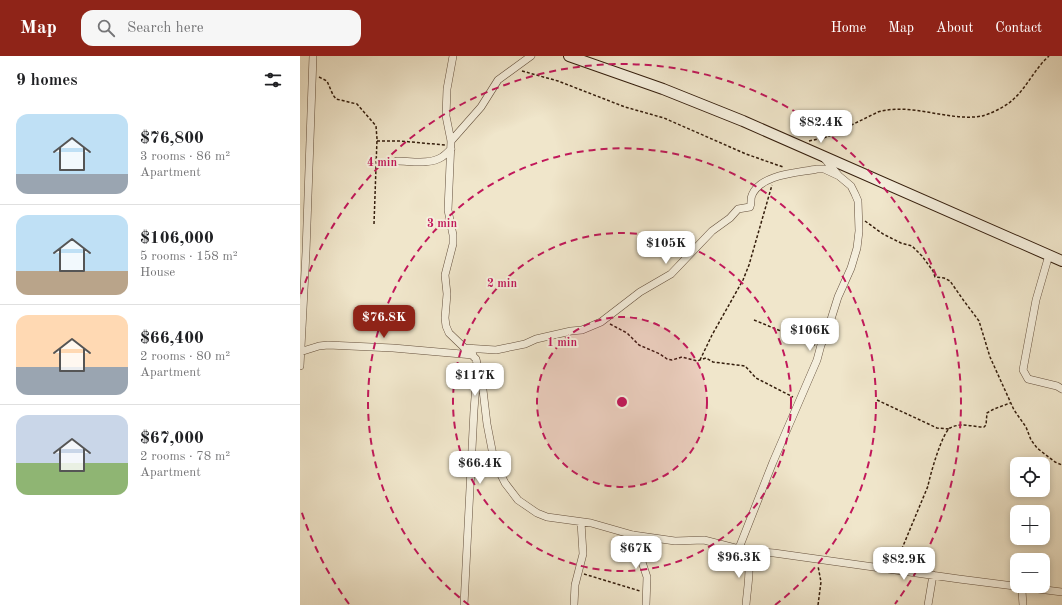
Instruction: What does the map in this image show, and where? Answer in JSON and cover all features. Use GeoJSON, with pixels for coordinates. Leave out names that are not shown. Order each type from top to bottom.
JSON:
{"type":"FeatureCollection","features":[{"type":"Feature","properties":{"kind":"street"},"geometry":{"type":"LineString","coordinates":[[300,366],[303,250],[312,56]]}},
{"type":"Feature","properties":{"kind":"street"},"geometry":{"type":"LineString","coordinates":[[453,56],[447,89],[446,116],[451,145],[448,210],[453,235],[445,275],[447,294],[445,318],[449,333],[473,354],[478,364],[487,424],[495,463],[505,483],[518,500],[537,513],[547,517],[591,523],[633,535],[675,541],[704,540],[747,551],[774,553],[1010,586]]}},
{"type":"Feature","properties":{"kind":"street"},"geometry":{"type":"LineString","coordinates":[[397,161],[428,161],[441,158],[481,107],[498,80],[531,56]]}},
{"type":"Feature","properties":{"kind":"street"},"geometry":{"type":"LineString","coordinates":[[568,56],[663,89],[743,121],[1062,261]]}},
{"type":"Feature","properties":{"kind":"street"},"geometry":{"type":"LineString","coordinates":[[739,548],[788,425],[817,360],[820,347],[827,332],[838,297],[851,268],[857,248],[859,231],[858,201],[851,186],[839,176],[823,156]]}},
{"type":"Feature","properties":{"kind":"street"},"geometry":{"type":"LineString","coordinates":[[465,348],[496,350],[525,344],[536,339],[571,330],[582,330],[603,321],[640,292],[671,274],[712,231],[730,218],[738,209],[750,207],[752,204],[752,195],[760,184],[774,178],[817,169],[839,176]]}},
{"type":"Feature","properties":{"kind":"street"},"geometry":{"type":"LineString","coordinates":[[1049,255],[1036,300],[1023,370],[1028,379],[1057,386],[1062,389]]}},
{"type":"Feature","properties":{"kind":"street"},"geometry":{"type":"LineString","coordinates":[[301,352],[319,346],[328,346],[393,348],[473,354]]}},
{"type":"Feature","properties":{"kind":"street"},"geometry":{"type":"LineString","coordinates":[[464,605],[474,410],[478,364]]}},
{"type":"Feature","properties":{"kind":"street"},"geometry":{"type":"LineString","coordinates":[[574,605],[575,585],[583,554],[581,522]]}},
{"type":"Feature","properties":{"kind":"street"},"geometry":{"type":"LineString","coordinates":[[633,535],[647,577],[646,601]]}},
{"type":"Feature","properties":{"kind":"street"},"geometry":{"type":"LineString","coordinates":[[746,605],[749,570],[749,556],[747,551]]}},
{"type":"Feature","properties":{"kind":"street"},"geometry":{"type":"LineString","coordinates":[[928,605],[933,575]]}},
{"type":"Feature","properties":{"kind":"street"},"geometry":{"type":"LineString","coordinates":[[1050,591],[1062,592]]}},
{"type":"Feature","properties":{"kind":"street"},"geometry":{"type":"LineString","coordinates":[[1022,593],[1023,605]]}},
{"type":"Feature","properties":{"kind":"path"},"geometry":{"type":"LineString","coordinates":[[792,143],[827,137],[885,110],[898,109],[959,116],[982,116],[1010,102],[1049,56]]}},
{"type":"Feature","properties":{"kind":"path"},"geometry":{"type":"LineString","coordinates":[[312,68],[316,76],[327,81],[336,99],[358,106],[376,126],[377,141],[374,224]]}},
{"type":"Feature","properties":{"kind":"path"},"geometry":{"type":"LineString","coordinates":[[513,69],[558,81],[625,107],[664,118],[746,154],[787,168]]}},
{"type":"Feature","properties":{"kind":"path"},"geometry":{"type":"LineString","coordinates":[[377,141],[451,145]]}},
{"type":"Feature","properties":{"kind":"path"},"geometry":{"type":"LineString","coordinates":[[700,360],[712,335],[743,280],[749,265],[774,178]]}},
{"type":"Feature","properties":{"kind":"path"},"geometry":{"type":"LineString","coordinates":[[858,213],[862,219],[883,234],[901,243],[912,246],[922,256],[933,271],[936,278],[944,278],[950,281],[979,321],[990,357],[1010,402],[1026,427],[1031,440],[1036,448],[1055,462],[1062,465]]}},
{"type":"Feature","properties":{"kind":"path"},"geometry":{"type":"LineString","coordinates":[[754,320],[820,347]]}},
{"type":"Feature","properties":{"kind":"path"},"geometry":{"type":"LineString","coordinates":[[603,321],[627,334],[639,345],[660,354],[667,359],[672,360],[682,358],[695,361],[706,358],[713,362],[745,366],[756,378],[800,401]]}},
{"type":"Feature","properties":{"kind":"path"},"geometry":{"type":"LineString","coordinates":[[877,400],[937,428],[949,429],[963,425],[984,427],[986,425],[987,413],[1010,402]]}},
{"type":"Feature","properties":{"kind":"path"},"geometry":{"type":"LineString","coordinates":[[893,570],[928,486],[929,477],[942,440],[949,429]]}},
{"type":"Feature","properties":{"kind":"path"},"geometry":{"type":"LineString","coordinates":[[815,559],[818,563],[821,582],[818,605]]}},
{"type":"Feature","properties":{"kind":"path"},"geometry":{"type":"LineString","coordinates":[[581,565],[583,572],[587,575],[609,580],[639,590],[646,601]]}}]}
